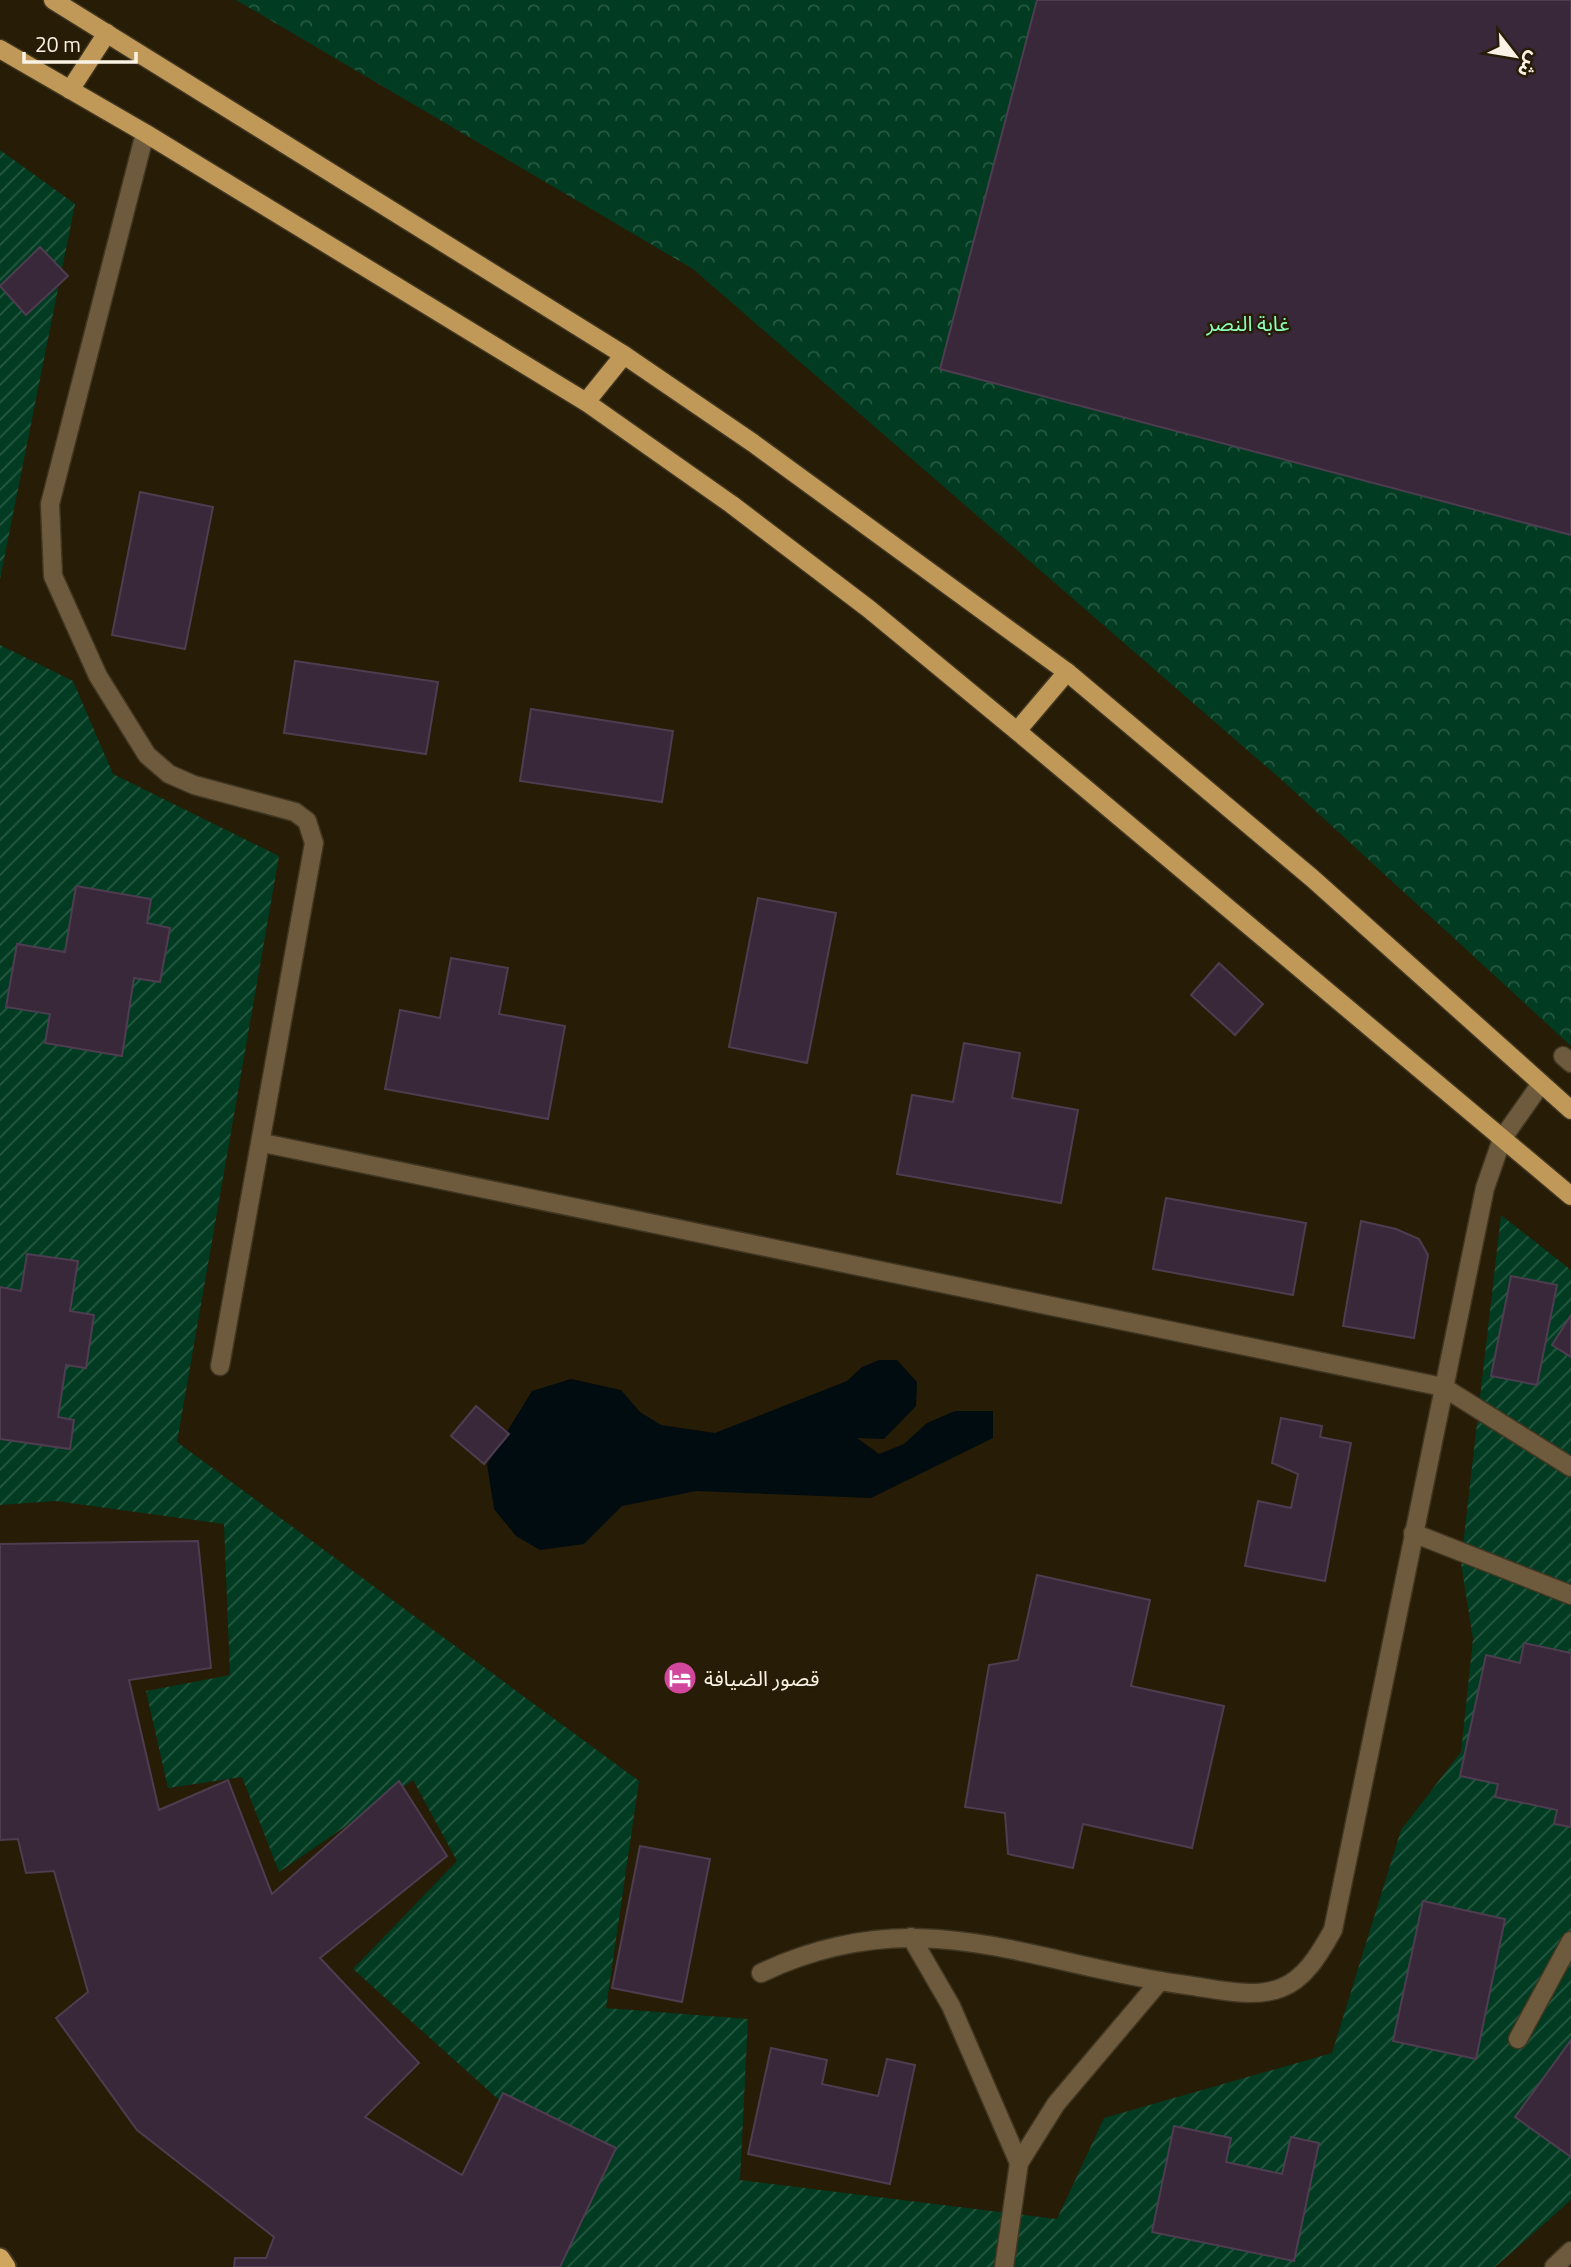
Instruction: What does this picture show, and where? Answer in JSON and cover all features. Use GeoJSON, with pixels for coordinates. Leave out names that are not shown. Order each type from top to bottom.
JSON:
{"type":"FeatureCollection","features":[{"type":"Feature","properties":{"kind":"highway"},"geometry":{"type":"LineString","coordinates":[[0,2259],[6,2267]]}},
{"type":"Feature","properties":{"kind":"main road"},"geometry":{"type":"LineString","coordinates":[[53,0],[624,355],[753,443],[1066,672],[1312,878],[1571,1110]]}},
{"type":"Feature","properties":{"kind":"main road"},"geometry":{"type":"LineString","coordinates":[[70,90],[107,33]]}},
{"type":"Feature","properties":{"kind":"main road"},"geometry":{"type":"LineString","coordinates":[[0,49],[145,133],[586,402],[731,504],[858,601],[1017,731],[1571,1196]]}},
{"type":"Feature","properties":{"kind":"main road"},"geometry":{"type":"LineString","coordinates":[[586,402],[624,355]]}},
{"type":"Feature","properties":{"kind":"main road"},"geometry":{"type":"LineString","coordinates":[[1017,731],[1066,672]]}},
{"type":"Feature","properties":{"kind":"street"},"geometry":{"type":"LineString","coordinates":[[145,133],[50,504],[52,576],[98,676],[147,755],[169,774],[194,785],[295,812],[307,821],[314,843],[220,1366]]}},
{"type":"Feature","properties":{"kind":"street"},"geometry":{"type":"LineString","coordinates":[[761,1973],[800,1955],[857,1940],[911,1937],[981,1941],[1160,1981],[1250,1993],[1283,1988],[1312,1965],[1334,1930],[1485,1188],[1502,1139],[1540,1085]]}},
{"type":"Feature","properties":{"kind":"street"},"geometry":{"type":"LineString","coordinates":[[262,1143],[1443,1387],[1571,1467]]}},
{"type":"Feature","properties":{"kind":"street"},"geometry":{"type":"LineString","coordinates":[[1413,1533],[1571,1595]]}},
{"type":"Feature","properties":{"kind":"street"},"geometry":{"type":"LineString","coordinates":[[911,1937],[951,2006],[1019,2163]]}},
{"type":"Feature","properties":{"kind":"street"},"geometry":{"type":"LineString","coordinates":[[1518,2039],[1571,1941]]}},
{"type":"Feature","properties":{"kind":"street"},"geometry":{"type":"LineString","coordinates":[[1004,2267],[1019,2163],[1056,2104],[1094,2055],[1160,1981]]}},
{"type":"Feature","properties":{"kind":"street"},"geometry":{"type":"LineString","coordinates":[[1554,2267],[1571,2250]]}},
{"type":"Feature","properties":{"kind":"green space","name":"غابة النصر"},"geometry":{"type":"Polygon","coordinates":[[[236,0],[1571,0],[1571,1046],[1284,782],[693,269],[236,0]]]}},
{"type":"Feature","properties":{"kind":"green space"},"geometry":{"type":"Polygon","coordinates":[[[0,150],[75,204],[0,579],[0,150]]]}},
{"type":"Feature","properties":{"kind":"green space"},"geometry":{"type":"Polygon","coordinates":[[[0,645],[73,681],[113,774],[279,856],[177,1442],[639,1781],[606,2008],[748,2019],[740,2180],[1057,2219],[1104,2118],[1332,2053],[1401,1830],[1461,1752],[1473,1639],[1461,1563],[1501,1215],[1571,1270],[1571,2200],[1495,2267],[560,2267],[616,2147],[499,2100],[353,1969],[457,1861],[413,1780],[279,1872],[242,1777],[168,1788],[146,1691],[230,1675],[224,1524],[55,1501],[0,1505],[0,645]]]}},
{"type":"Feature","properties":{"kind":"shaded area"},"geometry":{"type":"Polygon","coordinates":[[[879,1360],[897,1360],[917,1382],[916,1406],[884,1439],[857,1438],[879,1454],[904,1444],[927,1423],[955,1411],[993,1411],[993,1438],[871,1498],[696,1491],[622,1506],[584,1544],[540,1550],[516,1536],[494,1509],[487,1464],[532,1391],[571,1379],[621,1390],[640,1412],[661,1425],[715,1433],[847,1381],[862,1367],[879,1360]]]}},
{"type":"Feature","properties":{"kind":"building"},"geometry":{"type":"Polygon","coordinates":[[[1037,0],[1571,0],[1571,535],[940,369],[1037,0]]]}},
{"type":"Feature","properties":{"kind":"building"},"geometry":{"type":"Polygon","coordinates":[[[40,247],[68,276],[26,315],[0,286],[40,247]]]}},
{"type":"Feature","properties":{"kind":"building"},"geometry":{"type":"Polygon","coordinates":[[[140,492],[213,507],[185,649],[112,635],[140,492]]]}},
{"type":"Feature","properties":{"kind":"building"},"geometry":{"type":"Polygon","coordinates":[[[295,661],[438,682],[426,754],[284,733],[295,661]]]}},
{"type":"Feature","properties":{"kind":"building"},"geometry":{"type":"Polygon","coordinates":[[[531,709],[673,731],[662,802],[520,781],[531,709]]]}},
{"type":"Feature","properties":{"kind":"building"},"geometry":{"type":"Polygon","coordinates":[[[76,886],[151,899],[147,923],[170,928],[160,982],[134,978],[122,1056],[45,1043],[50,1014],[6,1007],[17,944],[65,952],[76,886]]]}},
{"type":"Feature","properties":{"kind":"building"},"geometry":{"type":"Polygon","coordinates":[[[758,898],[836,913],[807,1063],[729,1047],[758,898]]]}},
{"type":"Feature","properties":{"kind":"building"},"geometry":{"type":"Polygon","coordinates":[[[451,958],[508,968],[499,1014],[565,1026],[548,1119],[385,1089],[400,1010],[440,1018],[451,958]]]}},
{"type":"Feature","properties":{"kind":"building"},"geometry":{"type":"Polygon","coordinates":[[[1219,963],[1263,1004],[1235,1035],[1191,995],[1219,963]]]}},
{"type":"Feature","properties":{"kind":"building"},"geometry":{"type":"Polygon","coordinates":[[[964,1043],[1020,1053],[1012,1098],[1078,1110],[1061,1203],[897,1174],[912,1095],[953,1102],[964,1043]]]}},
{"type":"Feature","properties":{"kind":"building"},"geometry":{"type":"Polygon","coordinates":[[[1166,1198],[1306,1223],[1293,1295],[1153,1269],[1166,1198]]]}},
{"type":"Feature","properties":{"kind":"building"},"geometry":{"type":"Polygon","coordinates":[[[1361,1221],[1396,1229],[1419,1239],[1428,1255],[1414,1338],[1343,1326],[1361,1221]]]}},
{"type":"Feature","properties":{"kind":"building"},"geometry":{"type":"Polygon","coordinates":[[[27,1254],[78,1261],[70,1311],[94,1315],[86,1368],[66,1365],[58,1417],[74,1420],[70,1449],[0,1439],[0,1287],[21,1291],[27,1254]]]}},
{"type":"Feature","properties":{"kind":"building"},"geometry":{"type":"Polygon","coordinates":[[[1511,1276],[1557,1285],[1537,1385],[1491,1376],[1511,1276]]]}},
{"type":"Feature","properties":{"kind":"building"},"geometry":{"type":"Polygon","coordinates":[[[1571,1315],[1571,1357],[1552,1345],[1571,1315]]]}},
{"type":"Feature","properties":{"kind":"building"},"geometry":{"type":"Polygon","coordinates":[[[476,1406],[509,1434],[484,1464],[451,1436],[476,1406]]]}},
{"type":"Feature","properties":{"kind":"building"},"geometry":{"type":"Polygon","coordinates":[[[1281,1418],[1322,1426],[1320,1437],[1351,1443],[1325,1581],[1245,1566],[1258,1501],[1291,1508],[1298,1474],[1272,1463],[1281,1418]]]}},
{"type":"Feature","properties":{"kind":"building"},"geometry":{"type":"Polygon","coordinates":[[[198,1541],[211,1668],[129,1680],[159,1810],[228,1780],[272,1894],[399,1781],[447,1856],[320,1958],[419,2063],[365,2117],[462,2175],[503,2093],[616,2148],[560,2267],[234,2267],[235,2258],[266,2258],[274,2237],[137,2130],[56,2018],[88,1992],[54,1871],[26,1873],[18,1839],[0,1840],[0,1544],[198,1541]]]}},
{"type":"Feature","properties":{"kind":"building"},"geometry":{"type":"Polygon","coordinates":[[[1037,1575],[1150,1600],[1131,1686],[1224,1706],[1192,1848],[1083,1824],[1073,1868],[1008,1854],[1005,1813],[965,1807],[989,1665],[1018,1660],[1037,1575]]]}},
{"type":"Feature","properties":{"kind":"building"},"geometry":{"type":"Polygon","coordinates":[[[1524,1643],[1571,1653],[1571,1827],[1554,1824],[1557,1810],[1495,1797],[1498,1784],[1460,1776],[1486,1655],[1520,1663],[1524,1643]]]}},
{"type":"Feature","properties":{"kind":"building"},"geometry":{"type":"Polygon","coordinates":[[[640,1846],[710,1859],[682,2002],[612,1988],[640,1846]]]}},
{"type":"Feature","properties":{"kind":"building"},"geometry":{"type":"Polygon","coordinates":[[[1423,1901],[1505,1919],[1476,2059],[1393,2041],[1423,1901]]]}},
{"type":"Feature","properties":{"kind":"building"},"geometry":{"type":"Polygon","coordinates":[[[1571,2040],[1571,2157],[1515,2117],[1571,2040]]]}},
{"type":"Feature","properties":{"kind":"building"},"geometry":{"type":"Polygon","coordinates":[[[771,2048],[827,2060],[822,2084],[878,2096],[887,2059],[915,2065],[890,2184],[748,2154],[771,2048]]]}},
{"type":"Feature","properties":{"kind":"building"},"geometry":{"type":"Polygon","coordinates":[[[1174,2126],[1231,2138],[1226,2162],[1282,2174],[1291,2137],[1319,2143],[1294,2261],[1152,2232],[1174,2126]]]}},
{"type":"Feature","properties":{"kind":"place","name":"قصور الضيافة"},"geometry":{"type":"Point","coordinates":[680,1678]}}]}
